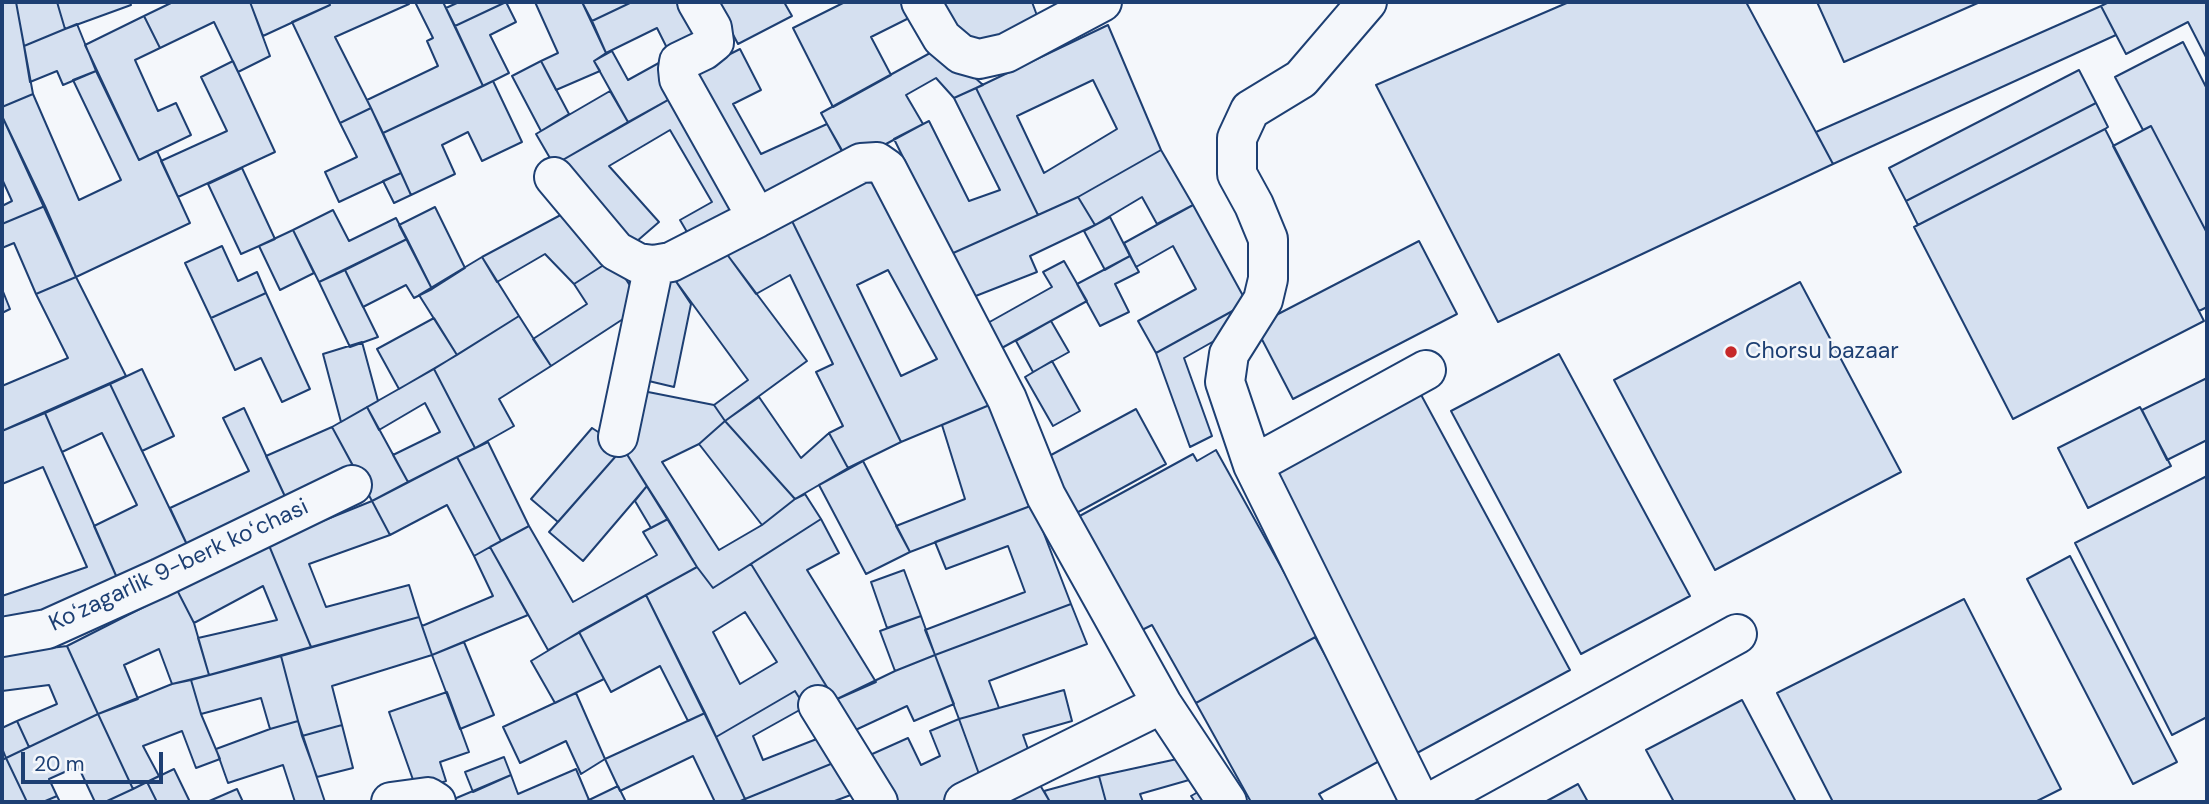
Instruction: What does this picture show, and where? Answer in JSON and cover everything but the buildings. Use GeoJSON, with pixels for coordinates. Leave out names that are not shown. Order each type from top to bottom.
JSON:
{"type":"FeatureCollection","features":[{"type":"Feature","properties":{"kind":"street"},"geometry":{"type":"LineString","coordinates":[[697,2],[712,28],[714,42],[679,62],[679,79],[757,218]]}},
{"type":"Feature","properties":{"kind":"street"},"geometry":{"type":"LineString","coordinates":[[921,2],[942,38],[961,54],[979,60],[1006,54],[1102,2]]}},
{"type":"Feature","properties":{"kind":"street"},"geometry":{"type":"LineString","coordinates":[[1367,2],[1301,79],[1250,110],[1237,138],[1237,174],[1268,239],[1268,279],[1263,300],[1229,354],[1225,382],[1253,465],[1420,802]]}},
{"type":"Feature","properties":{"kind":"street"},"geometry":{"type":"LineString","coordinates":[[554,177],[616,251],[638,263],[654,265],[671,262],[860,163],[877,162],[887,169],[1007,399],[1046,496],[1163,704],[1227,802]]}},
{"type":"Feature","properties":{"kind":"street"},"geometry":{"type":"LineString","coordinates":[[618,437],[654,265]]}},
{"type":"Feature","properties":{"kind":"street"},"geometry":{"type":"LineString","coordinates":[[1253,465],[1426,370]]}},
{"type":"Feature","properties":{"kind":"street","name":"Koʻzagarlik 9-berk koʻchasi"},"geometry":{"type":"LineString","coordinates":[[2,637],[47,629],[160,578],[352,485]]}},
{"type":"Feature","properties":{"kind":"street"},"geometry":{"type":"LineString","coordinates":[[1431,802],[1737,634]]}},
{"type":"Feature","properties":{"kind":"street"},"geometry":{"type":"LineString","coordinates":[[964,802],[1163,704]]}},
{"type":"Feature","properties":{"kind":"street"},"geometry":{"type":"LineString","coordinates":[[818,705],[877,802]]}},
{"type":"Feature","properties":{"kind":"street"},"geometry":{"type":"LineString","coordinates":[[391,802],[428,797],[436,802]]}},
{"type":"Feature","properties":{"kind":"place","name":"Chorsu bazaar"},"geometry":{"type":"Point","coordinates":[1731,352]}}]}
